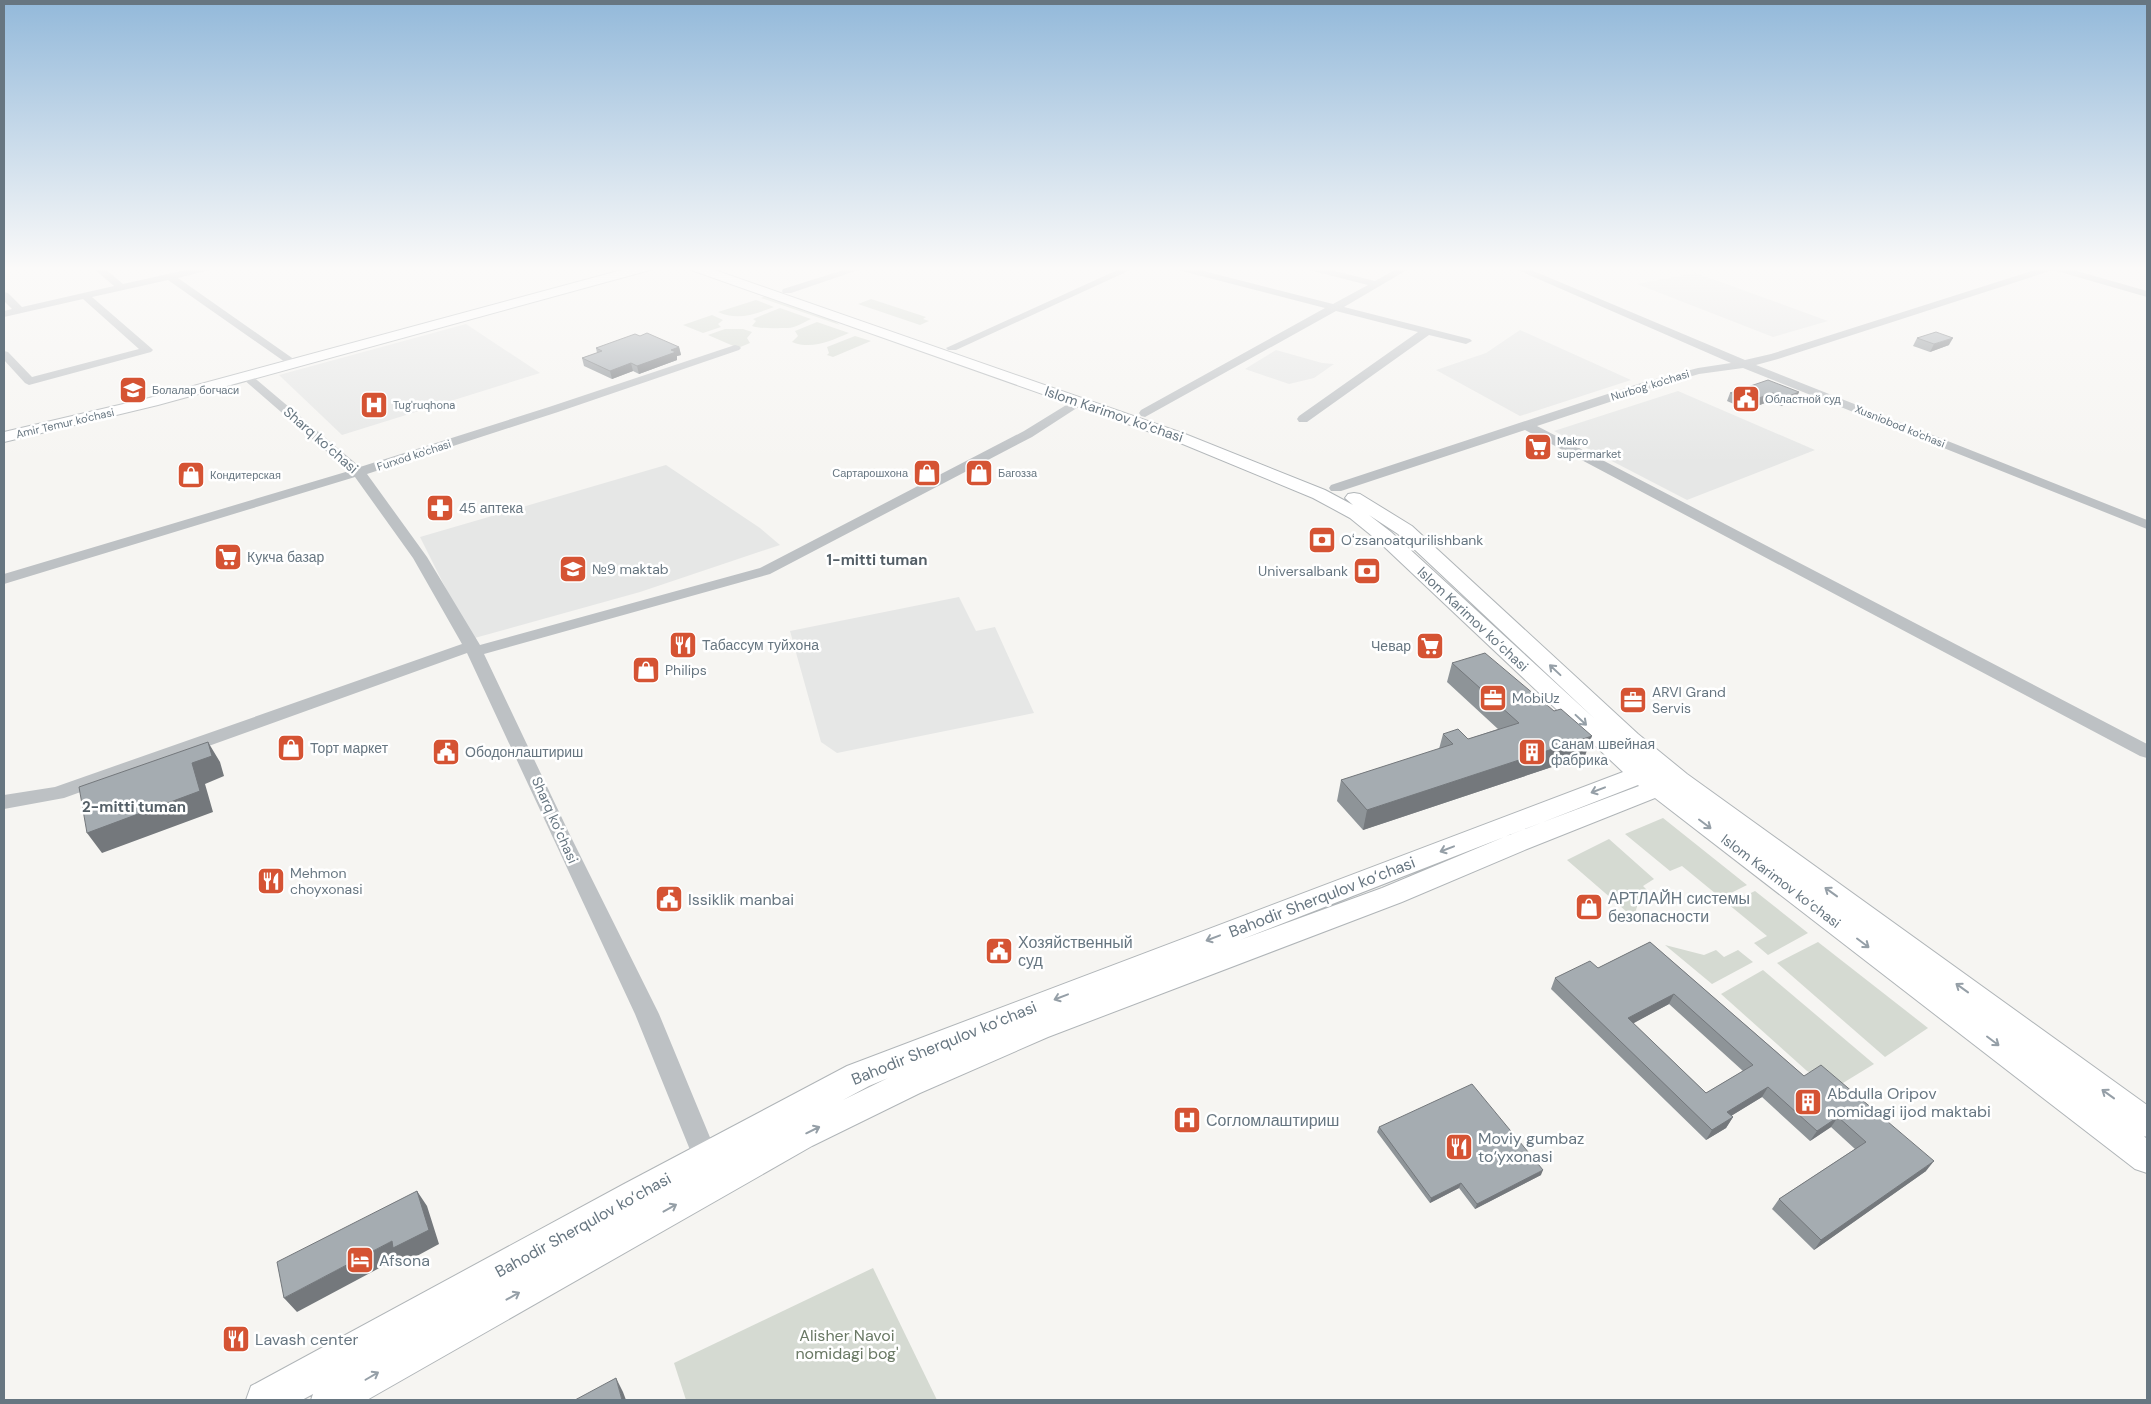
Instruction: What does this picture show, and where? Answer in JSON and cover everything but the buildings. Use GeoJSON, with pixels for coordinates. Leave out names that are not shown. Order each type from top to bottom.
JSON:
{"type":"FeatureCollection","features":[{"type":"Feature","properties":{"kind":"main road","name":"Amir Temur ko'chasi"},"geometry":{"type":"LineString","coordinates":[[4,430],[152,397],[390,333]]}},
{"type":"Feature","properties":{"kind":"main road","name":"Amir Temur ko'chasi"},"geometry":{"type":"LineString","coordinates":[[4,437],[152,402],[408,333]]}},
{"type":"Feature","properties":{"kind":"main road","name":"Islom Karimov ko‘chasi"},"geometry":{"type":"LineString","coordinates":[[882,333],[1080,402],[1185,433],[1336,488],[1383,514],[1405,530],[1659,777],[2147,1123]]}},
{"type":"Feature","properties":{"kind":"main road","name":"Islom Karimov ko‘chasi"},"geometry":{"type":"LineString","coordinates":[[907,333],[1145,413],[1319,494],[1356,514],[1384,536],[1659,777],[2147,1158]]}},
{"type":"Feature","properties":{"kind":"main road","name":"Bahodir Sherqulov ko‘chasi"},"geometry":{"type":"LineString","coordinates":[[265,1400],[711,1170],[801,1136],[908,1083],[1037,1028],[1392,895],[1518,842],[1659,777]]}},
{"type":"Feature","properties":{"kind":"main road","name":"Bahodir Sherqulov ko‘chasi"},"geometry":{"type":"LineString","coordinates":[[330,1400],[640,1208]]}},
{"type":"Feature","properties":{"kind":"street"},"geometry":{"type":"LineString","coordinates":[[4,354],[29,381],[147,350],[127,333]]}},
{"type":"Feature","properties":{"kind":"street"},"geometry":{"type":"LineString","coordinates":[[250,333],[289,360]]}},
{"type":"Feature","properties":{"kind":"street"},"geometry":{"type":"LineString","coordinates":[[952,348],[986,333]]}},
{"type":"Feature","properties":{"kind":"street"},"geometry":{"type":"LineString","coordinates":[[1145,413],[1288,333]]}},
{"type":"Feature","properties":{"kind":"street"},"geometry":{"type":"LineString","coordinates":[[1303,419],[1425,333]]}},
{"type":"Feature","properties":{"kind":"street"},"geometry":{"type":"LineString","coordinates":[[1433,333],[1466,341]]}},
{"type":"Feature","properties":{"kind":"street","name":"Xusniobod ko'chasi"},"geometry":{"type":"LineString","coordinates":[[1670,333],[1744,364],[2147,525]]}},
{"type":"Feature","properties":{"kind":"street","name":"Nurbog' ko'chasi"},"geometry":{"type":"LineString","coordinates":[[1336,488],[1526,425],[1698,371],[1774,357],[1850,333]]}},
{"type":"Feature","properties":{"kind":"street","name":"Furxod ko'chasi"},"geometry":{"type":"LineString","coordinates":[[4,579],[360,472],[577,404],[735,348]]}},
{"type":"Feature","properties":{"kind":"street","name":"Sharq ko‘chasi"},"geometry":{"type":"LineString","coordinates":[[247,377],[360,472],[420,557],[473,649],[648,1014],[711,1170]]}},
{"type":"Feature","properties":{"kind":"street"},"geometry":{"type":"LineString","coordinates":[[4,802],[57,793],[473,649],[765,571],[1028,434],[1080,402]]}},
{"type":"Feature","properties":{"kind":"street"},"geometry":{"type":"LineString","coordinates":[[1526,425],[2147,752]]}},
{"type":"Feature","properties":{"kind":"shaded area","name":"Tug'ruqhona"},"geometry":{"type":"Polygon","coordinates":[[[435,333],[479,333],[540,373],[342,435],[279,375],[435,333]]]}},
{"type":"Feature","properties":{"kind":"shaded area"},"geometry":{"type":"Polygon","coordinates":[[[1516,333],[1526,333],[1631,380],[1520,416],[1436,370],[1486,353],[1516,333]]]}},
{"type":"Feature","properties":{"kind":"shaded area"},"geometry":{"type":"Polygon","coordinates":[[[1762,333],[1788,333],[1773,337],[1762,333]]]}},
{"type":"Feature","properties":{"kind":"shaded area"},"geometry":{"type":"Polygon","coordinates":[[[1276,350],[1322,363],[1334,364],[1314,378],[1289,384],[1245,369],[1276,350]]]}},
{"type":"Feature","properties":{"kind":"shaded area"},"geometry":{"type":"Polygon","coordinates":[[[1678,391],[1815,450],[1687,500],[1554,431],[1678,391]]]}},
{"type":"Feature","properties":{"kind":"shaded area","name":"№9 maktab"},"geometry":{"type":"Polygon","coordinates":[[[666,465],[760,528],[780,545],[640,592],[471,639],[420,537],[666,465]]]}},
{"type":"Feature","properties":{"kind":"shaded area"},"geometry":{"type":"Polygon","coordinates":[[[959,597],[976,631],[995,627],[1034,713],[837,753],[821,742],[790,631],[959,597]]]}},
{"type":"Feature","properties":{"kind":"green space"},"geometry":{"type":"Polygon","coordinates":[[[715,333],[752,333],[747,338],[750,343],[738,348],[708,335],[715,333]]]}},
{"type":"Feature","properties":{"kind":"green space"},"geometry":{"type":"Polygon","coordinates":[[[796,333],[849,333],[814,345],[792,342],[798,336],[796,333]]]}},
{"type":"Feature","properties":{"kind":"green space"},"geometry":{"type":"Polygon","coordinates":[[[855,336],[871,341],[833,357],[827,355],[829,353],[827,347],[855,336]]]}},
{"type":"Feature","properties":{"kind":"green space"},"geometry":{"type":"Polygon","coordinates":[[[1663,818],[1747,885],[1721,898],[1682,866],[1670,871],[1625,834],[1663,818]]]}},
{"type":"Feature","properties":{"kind":"green space"},"geometry":{"type":"Polygon","coordinates":[[[1609,839],[1654,879],[1643,886],[1649,892],[1640,896],[1636,910],[1642,925],[1567,860],[1609,839]]]}},
{"type":"Feature","properties":{"kind":"green space"},"geometry":{"type":"Polygon","coordinates":[[[1755,891],[1808,933],[1768,955],[1754,943],[1767,936],[1728,904],[1755,891]]]}},
{"type":"Feature","properties":{"kind":"green space"},"geometry":{"type":"Polygon","coordinates":[[[1818,942],[1928,1028],[1885,1057],[1777,963],[1818,942]]]}},
{"type":"Feature","properties":{"kind":"green space"},"geometry":{"type":"Polygon","coordinates":[[[1665,945],[1704,955],[1716,950],[1724,957],[1738,950],[1753,962],[1712,984],[1665,945]]]}},
{"type":"Feature","properties":{"kind":"green space"},"geometry":{"type":"Polygon","coordinates":[[[1763,970],[1874,1064],[1838,1086],[1807,1071],[1721,994],[1763,970]]]}},
{"type":"Feature","properties":{"kind":"green space","name":"Alisher Navoi nomidagi bog'"},"geometry":{"type":"Polygon","coordinates":[[[873,1268],[937,1400],[686,1400],[674,1363],[873,1268]]]}},
{"type":"Feature","properties":{"kind":"place","name":"Болалар богчаси"},"geometry":{"type":"Point","coordinates":[133,390]}},
{"type":"Feature","properties":{"kind":"place","name":"Областной суд"},"geometry":{"type":"Point","coordinates":[1746,399]}},
{"type":"Feature","properties":{"kind":"place","name":"Tug'ruqhona"},"geometry":{"type":"Point","coordinates":[374,405]}},
{"type":"Feature","properties":{"kind":"place","name":"Makro supermarket"},"geometry":{"type":"Point","coordinates":[1538,447]}},
{"type":"Feature","properties":{"kind":"place","name":"Сартарошхона"},"geometry":{"type":"Point","coordinates":[927,473]}},
{"type":"Feature","properties":{"kind":"place","name":"Багозза"},"geometry":{"type":"Point","coordinates":[979,473]}},
{"type":"Feature","properties":{"kind":"place","name":"Кондитерская"},"geometry":{"type":"Point","coordinates":[191,475]}},
{"type":"Feature","properties":{"kind":"place","name":"45 аптека"},"geometry":{"type":"Point","coordinates":[440,508]}},
{"type":"Feature","properties":{"kind":"place","name":"Oʻzsanoatqurilishbank"},"geometry":{"type":"Point","coordinates":[1322,540]}},
{"type":"Feature","properties":{"kind":"place","name":"Кукча базар"},"geometry":{"type":"Point","coordinates":[228,557]}},
{"type":"Feature","properties":{"kind":"place","name":"№9 maktab"},"geometry":{"type":"Point","coordinates":[573,569]}},
{"type":"Feature","properties":{"kind":"place","name":"Universalbank"},"geometry":{"type":"Point","coordinates":[1367,571]}},
{"type":"Feature","properties":{"kind":"place","name":"Табассум туйхона"},"geometry":{"type":"Point","coordinates":[683,645]}},
{"type":"Feature","properties":{"kind":"place","name":"Чевар"},"geometry":{"type":"Point","coordinates":[1430,646]}},
{"type":"Feature","properties":{"kind":"place","name":"Philips"},"geometry":{"type":"Point","coordinates":[646,670]}},
{"type":"Feature","properties":{"kind":"place","name":"MobiUz"},"geometry":{"type":"Point","coordinates":[1493,698]}},
{"type":"Feature","properties":{"kind":"place","name":"ARVI Grand Servis"},"geometry":{"type":"Point","coordinates":[1633,700]}},
{"type":"Feature","properties":{"kind":"place","name":"Торт маркет"},"geometry":{"type":"Point","coordinates":[291,748]}},
{"type":"Feature","properties":{"kind":"place","name":"Ободонлаштириш"},"geometry":{"type":"Point","coordinates":[446,752]}},
{"type":"Feature","properties":{"kind":"place","name":"Санам швейная фабрика"},"geometry":{"type":"Point","coordinates":[1532,752]}},
{"type":"Feature","properties":{"kind":"place","name":"Mehmon choyxonasi"},"geometry":{"type":"Point","coordinates":[271,881]}},
{"type":"Feature","properties":{"kind":"place","name":"Issiklik manbai"},"geometry":{"type":"Point","coordinates":[669,899]}},
{"type":"Feature","properties":{"kind":"place","name":"АРТЛАЙН системы безопасности"},"geometry":{"type":"Point","coordinates":[1589,907]}},
{"type":"Feature","properties":{"kind":"place","name":"Хозяйственный суд"},"geometry":{"type":"Point","coordinates":[999,951]}},
{"type":"Feature","properties":{"kind":"place","name":"Abdulla Oripov nomidagi ijod maktabi"},"geometry":{"type":"Point","coordinates":[1808,1102]}},
{"type":"Feature","properties":{"kind":"place","name":"Согломлаштириш"},"geometry":{"type":"Point","coordinates":[1187,1120]}},
{"type":"Feature","properties":{"kind":"place","name":"Moviy gumbaz to‘yxonasi"},"geometry":{"type":"Point","coordinates":[1459,1147]}},
{"type":"Feature","properties":{"kind":"place","name":"Afsona"},"geometry":{"type":"Point","coordinates":[360,1260]}},
{"type":"Feature","properties":{"kind":"place","name":"Lavash center"},"geometry":{"type":"Point","coordinates":[236,1339]}},
{"type":"Feature","properties":{"kind":"district","name":"1-mitti tuman"},"geometry":{"type":"Point","coordinates":[877,560]}},
{"type":"Feature","properties":{"kind":"district","name":"2-mitti tuman"},"geometry":{"type":"Point","coordinates":[134,807]}}]}
